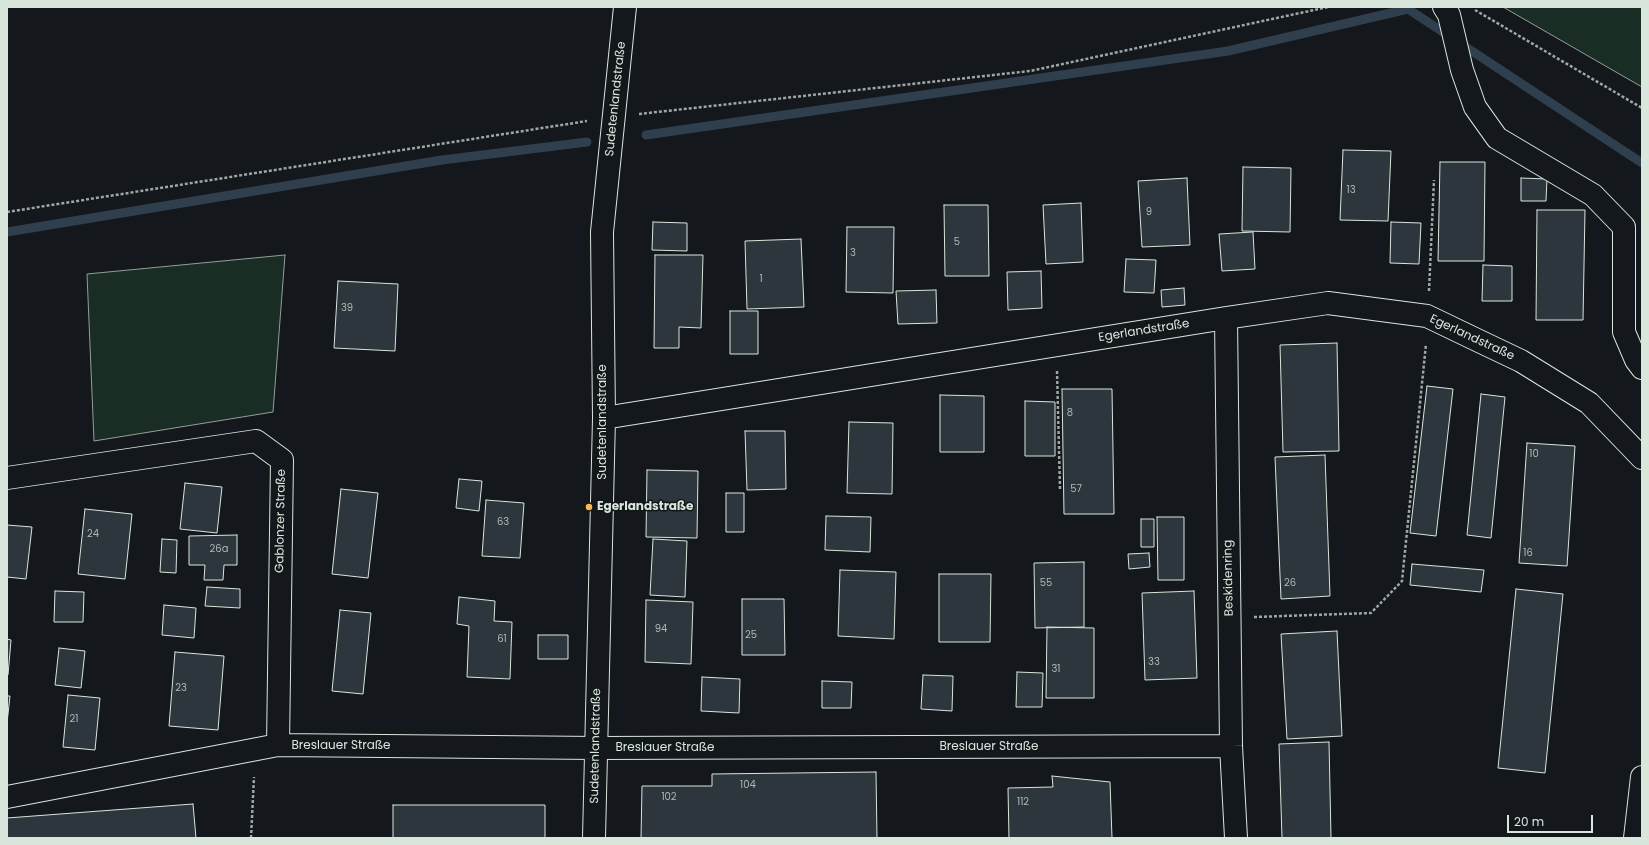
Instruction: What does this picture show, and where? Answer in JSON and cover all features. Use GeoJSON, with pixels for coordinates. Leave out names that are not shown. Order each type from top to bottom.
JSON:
{"type":"FeatureCollection","features":[{"type":"Feature","properties":{"kind":"street","name":"Sudetenlandstraße"},"geometry":{"type":"LineString","coordinates":[[594,838],[604,418],[602,232],[626,7]]}},
{"type":"Feature","properties":{"kind":"street"},"geometry":{"type":"LineString","coordinates":[[1447,11],[1462,70],[1475,107],[1497,138],[1593,195],[1624,227],[1624,332],[1636,360],[1642,368]]}},
{"type":"Feature","properties":{"kind":"street","name":"Egerlandstraße"},"geometry":{"type":"LineString","coordinates":[[604,418],[1328,303],[1428,316],[1521,361],[1589,403],[1642,458]]}},
{"type":"Feature","properties":{"kind":"street","name":"Beskidenring"},"geometry":{"type":"LineString","coordinates":[[1226,318],[1232,746],[1236,838]]}},
{"type":"Feature","properties":{"kind":"street","name":"Gablonzer Straße"},"geometry":{"type":"LineString","coordinates":[[7,478],[256,441],[282,460],[278,745]]}},
{"type":"Feature","properties":{"kind":"street","name":"Breslauer Straße"},"geometry":{"type":"LineString","coordinates":[[7,798],[278,745],[597,748],[1232,746]]}},
{"type":"Feature","properties":{"kind":"street"},"geometry":{"type":"LineString","coordinates":[[1635,838],[1642,777]]}},
{"type":"Feature","properties":{"kind":"path"},"geometry":{"type":"LineString","coordinates":[[7,212],[614,117],[1030,71],[1328,7]]}},
{"type":"Feature","properties":{"kind":"path"},"geometry":{"type":"LineString","coordinates":[[1470,7],[1642,108]]}},
{"type":"Feature","properties":{"kind":"path"},"geometry":{"type":"LineString","coordinates":[[1230,617],[1371,613],[1402,581],[1426,346],[1434,180]]}},
{"type":"Feature","properties":{"kind":"path"},"geometry":{"type":"LineString","coordinates":[[1056,345],[1060,489]]}},
{"type":"Feature","properties":{"kind":"path"},"geometry":{"type":"LineString","coordinates":[[251,838],[255,749]]}},
{"type":"Feature","properties":{"kind":"green space"},"geometry":{"type":"Polygon","coordinates":[[[1503,7],[1642,7],[1642,87],[1503,7]]]}},
{"type":"Feature","properties":{"kind":"green space"},"geometry":{"type":"Polygon","coordinates":[[[285,255],[273,412],[94,441],[87,274],[285,255]]]}},
{"type":"Feature","properties":{"kind":"building"},"geometry":{"type":"Polygon","coordinates":[[[1343,150],[1391,151],[1388,221],[1340,220],[1343,150]]]}},
{"type":"Feature","properties":{"kind":"building"},"geometry":{"type":"Polygon","coordinates":[[[1440,162],[1485,162],[1484,261],[1438,261],[1440,162]]]}},
{"type":"Feature","properties":{"kind":"building"},"geometry":{"type":"Polygon","coordinates":[[[1243,167],[1291,168],[1290,232],[1242,231],[1243,167]]]}},
{"type":"Feature","properties":{"kind":"building"},"geometry":{"type":"Polygon","coordinates":[[[1187,178],[1190,245],[1142,247],[1138,181],[1187,178]]]}},
{"type":"Feature","properties":{"kind":"building"},"geometry":{"type":"Polygon","coordinates":[[[1521,178],[1547,179],[1546,201],[1521,201],[1521,178]]]}},
{"type":"Feature","properties":{"kind":"building"},"geometry":{"type":"Polygon","coordinates":[[[1081,203],[1083,262],[1046,264],[1043,205],[1081,203]]]}},
{"type":"Feature","properties":{"kind":"building"},"geometry":{"type":"Polygon","coordinates":[[[944,205],[988,205],[989,276],[945,276],[944,205]]]}},
{"type":"Feature","properties":{"kind":"building"},"geometry":{"type":"Polygon","coordinates":[[[1537,210],[1585,210],[1583,320],[1536,320],[1537,210]]]}},
{"type":"Feature","properties":{"kind":"building"},"geometry":{"type":"Polygon","coordinates":[[[653,222],[687,223],[687,251],[652,250],[653,222]]]}},
{"type":"Feature","properties":{"kind":"building"},"geometry":{"type":"Polygon","coordinates":[[[1391,222],[1421,223],[1419,264],[1390,263],[1391,222]]]}},
{"type":"Feature","properties":{"kind":"building"},"geometry":{"type":"Polygon","coordinates":[[[847,227],[894,227],[893,293],[846,292],[847,227]]]}},
{"type":"Feature","properties":{"kind":"building"},"geometry":{"type":"Polygon","coordinates":[[[1253,232],[1255,269],[1222,271],[1219,234],[1253,232]]]}},
{"type":"Feature","properties":{"kind":"building"},"geometry":{"type":"Polygon","coordinates":[[[801,239],[804,307],[747,309],[745,241],[801,239]]]}},
{"type":"Feature","properties":{"kind":"building"},"geometry":{"type":"Polygon","coordinates":[[[655,255],[703,255],[701,328],[679,327],[679,348],[654,348],[655,255]]]}},
{"type":"Feature","properties":{"kind":"building"},"geometry":{"type":"Polygon","coordinates":[[[1126,259],[1156,260],[1154,293],[1124,292],[1126,259]]]}},
{"type":"Feature","properties":{"kind":"building"},"geometry":{"type":"Polygon","coordinates":[[[1483,265],[1512,266],[1512,301],[1482,301],[1483,265]]]}},
{"type":"Feature","properties":{"kind":"building"},"geometry":{"type":"Polygon","coordinates":[[[1041,271],[1042,308],[1008,310],[1007,272],[1041,271]]]}},
{"type":"Feature","properties":{"kind":"building"},"geometry":{"type":"Polygon","coordinates":[[[338,281],[398,284],[395,351],[334,348],[338,281]]]}},
{"type":"Feature","properties":{"kind":"building"},"geometry":{"type":"Polygon","coordinates":[[[1184,288],[1185,305],[1162,307],[1161,290],[1184,288]]]}},
{"type":"Feature","properties":{"kind":"building"},"geometry":{"type":"Polygon","coordinates":[[[936,290],[937,323],[898,324],[896,291],[936,290]]]}},
{"type":"Feature","properties":{"kind":"building"},"geometry":{"type":"Polygon","coordinates":[[[730,311],[758,311],[758,354],[730,354],[730,311]]]}},
{"type":"Feature","properties":{"kind":"building"},"geometry":{"type":"Polygon","coordinates":[[[1337,343],[1339,451],[1283,452],[1280,345],[1337,343]]]}},
{"type":"Feature","properties":{"kind":"building"},"geometry":{"type":"Polygon","coordinates":[[[1427,386],[1453,389],[1436,536],[1410,533],[1427,386]]]}},
{"type":"Feature","properties":{"kind":"building"},"geometry":{"type":"Polygon","coordinates":[[[1062,389],[1112,389],[1114,514],[1064,514],[1062,389]]]}},
{"type":"Feature","properties":{"kind":"building"},"geometry":{"type":"Polygon","coordinates":[[[1481,394],[1505,397],[1491,538],[1467,535],[1481,394]]]}},
{"type":"Feature","properties":{"kind":"building"},"geometry":{"type":"Polygon","coordinates":[[[940,395],[984,396],[984,452],[940,452],[940,395]]]}},
{"type":"Feature","properties":{"kind":"building"},"geometry":{"type":"Polygon","coordinates":[[[1025,401],[1055,402],[1055,456],[1025,456],[1025,401]]]}},
{"type":"Feature","properties":{"kind":"building"},"geometry":{"type":"Polygon","coordinates":[[[849,422],[893,423],[892,494],[847,493],[849,422]]]}},
{"type":"Feature","properties":{"kind":"building"},"geometry":{"type":"Polygon","coordinates":[[[745,431],[785,431],[786,489],[747,490],[745,431]]]}},
{"type":"Feature","properties":{"kind":"building"},"geometry":{"type":"Polygon","coordinates":[[[1527,443],[1575,446],[1567,566],[1519,563],[1527,443]]]}},
{"type":"Feature","properties":{"kind":"building"},"geometry":{"type":"Polygon","coordinates":[[[1325,455],[1330,596],[1281,599],[1275,457],[1325,455]]]}},
{"type":"Feature","properties":{"kind":"building"},"geometry":{"type":"Polygon","coordinates":[[[647,470],[698,471],[697,538],[646,537],[647,470]]]}},
{"type":"Feature","properties":{"kind":"building"},"geometry":{"type":"Polygon","coordinates":[[[459,479],[482,481],[479,511],[456,508],[459,479]]]}},
{"type":"Feature","properties":{"kind":"building"},"geometry":{"type":"Polygon","coordinates":[[[185,483],[222,487],[217,533],[180,529],[185,483]]]}},
{"type":"Feature","properties":{"kind":"building"},"geometry":{"type":"Polygon","coordinates":[[[341,489],[378,493],[368,578],[332,574],[341,489]]]}},
{"type":"Feature","properties":{"kind":"building"},"geometry":{"type":"Polygon","coordinates":[[[726,493],[744,493],[744,532],[726,532],[726,493]]]}},
{"type":"Feature","properties":{"kind":"building"},"geometry":{"type":"Polygon","coordinates":[[[486,500],[524,503],[520,558],[482,556],[486,500]]]}},
{"type":"Feature","properties":{"kind":"building"},"geometry":{"type":"Polygon","coordinates":[[[85,509],[132,514],[125,579],[78,574],[85,509]]]}},
{"type":"Feature","properties":{"kind":"building"},"geometry":{"type":"Polygon","coordinates":[[[826,516],[871,517],[870,552],[825,550],[826,516]]]}},
{"type":"Feature","properties":{"kind":"building"},"geometry":{"type":"Polygon","coordinates":[[[1157,517],[1184,517],[1184,580],[1158,580],[1157,517]]]}},
{"type":"Feature","properties":{"kind":"building"},"geometry":{"type":"Polygon","coordinates":[[[1141,519],[1154,519],[1154,547],[1141,547],[1141,519]]]}},
{"type":"Feature","properties":{"kind":"building"},"geometry":{"type":"Polygon","coordinates":[[[7,525],[32,527],[26,579],[7,577],[7,525]]]}},
{"type":"Feature","properties":{"kind":"building"},"geometry":{"type":"Polygon","coordinates":[[[237,535],[237,565],[224,565],[223,580],[204,580],[205,565],[189,565],[189,536],[237,535]]]}},
{"type":"Feature","properties":{"kind":"building"},"geometry":{"type":"Polygon","coordinates":[[[162,539],[177,540],[176,573],[160,572],[162,539]]]}},
{"type":"Feature","properties":{"kind":"building"},"geometry":{"type":"Polygon","coordinates":[[[653,539],[687,541],[685,597],[650,595],[653,539]]]}},
{"type":"Feature","properties":{"kind":"building"},"geometry":{"type":"Polygon","coordinates":[[[1149,553],[1150,567],[1129,569],[1128,554],[1149,553]]]}},
{"type":"Feature","properties":{"kind":"building"},"geometry":{"type":"Polygon","coordinates":[[[1084,562],[1084,627],[1035,628],[1034,563],[1084,562]]]}},
{"type":"Feature","properties":{"kind":"building"},"geometry":{"type":"Polygon","coordinates":[[[1412,564],[1484,570],[1481,592],[1410,585],[1412,564]]]}},
{"type":"Feature","properties":{"kind":"building"},"geometry":{"type":"Polygon","coordinates":[[[840,570],[896,572],[894,639],[838,636],[840,570]]]}},
{"type":"Feature","properties":{"kind":"building"},"geometry":{"type":"Polygon","coordinates":[[[939,574],[991,574],[990,642],[939,642],[939,574]]]}},
{"type":"Feature","properties":{"kind":"building"},"geometry":{"type":"Polygon","coordinates":[[[207,587],[240,589],[240,608],[205,606],[207,587]]]}},
{"type":"Feature","properties":{"kind":"building"},"geometry":{"type":"Polygon","coordinates":[[[1516,589],[1563,594],[1545,773],[1498,768],[1516,589]]]}},
{"type":"Feature","properties":{"kind":"building"},"geometry":{"type":"Polygon","coordinates":[[[55,591],[84,592],[83,622],[54,622],[55,591]]]}},
{"type":"Feature","properties":{"kind":"building"},"geometry":{"type":"Polygon","coordinates":[[[1194,591],[1197,678],[1145,680],[1142,593],[1194,591]]]}},
{"type":"Feature","properties":{"kind":"building"},"geometry":{"type":"Polygon","coordinates":[[[459,597],[495,601],[494,621],[512,622],[510,679],[467,677],[469,626],[457,624],[459,597]]]}},
{"type":"Feature","properties":{"kind":"building"},"geometry":{"type":"Polygon","coordinates":[[[742,599],[784,599],[785,655],[742,655],[742,599]]]}},
{"type":"Feature","properties":{"kind":"building"},"geometry":{"type":"Polygon","coordinates":[[[646,600],[693,602],[691,664],[645,662],[646,600]]]}},
{"type":"Feature","properties":{"kind":"building"},"geometry":{"type":"Polygon","coordinates":[[[164,605],[196,608],[194,638],[162,635],[164,605]]]}},
{"type":"Feature","properties":{"kind":"building"},"geometry":{"type":"Polygon","coordinates":[[[340,610],[371,613],[363,694],[332,691],[340,610]]]}},
{"type":"Feature","properties":{"kind":"building"},"geometry":{"type":"Polygon","coordinates":[[[1047,627],[1094,628],[1094,698],[1046,698],[1047,627]]]}},
{"type":"Feature","properties":{"kind":"building"},"geometry":{"type":"Polygon","coordinates":[[[1337,631],[1342,736],[1287,739],[1281,634],[1337,631]]]}},
{"type":"Feature","properties":{"kind":"building"},"geometry":{"type":"Polygon","coordinates":[[[538,635],[568,635],[568,659],[538,659],[538,635]]]}},
{"type":"Feature","properties":{"kind":"building"},"geometry":{"type":"Polygon","coordinates":[[[7,639],[11,640],[8,675],[7,675],[7,639]]]}},
{"type":"Feature","properties":{"kind":"building"},"geometry":{"type":"Polygon","coordinates":[[[59,648],[85,651],[81,688],[55,685],[59,648]]]}},
{"type":"Feature","properties":{"kind":"building"},"geometry":{"type":"Polygon","coordinates":[[[175,652],[224,656],[218,730],[169,726],[175,652]]]}},
{"type":"Feature","properties":{"kind":"building"},"geometry":{"type":"Polygon","coordinates":[[[1017,672],[1043,673],[1042,707],[1016,707],[1017,672]]]}},
{"type":"Feature","properties":{"kind":"building"},"geometry":{"type":"Polygon","coordinates":[[[923,675],[953,676],[952,711],[921,709],[923,675]]]}},
{"type":"Feature","properties":{"kind":"building"},"geometry":{"type":"Polygon","coordinates":[[[702,677],[740,679],[739,713],[701,711],[702,677]]]}},
{"type":"Feature","properties":{"kind":"building"},"geometry":{"type":"Polygon","coordinates":[[[822,681],[852,682],[851,708],[822,708],[822,681]]]}},
{"type":"Feature","properties":{"kind":"building"},"geometry":{"type":"Polygon","coordinates":[[[68,695],[100,698],[95,750],[63,747],[68,695]]]}},
{"type":"Feature","properties":{"kind":"building"},"geometry":{"type":"Polygon","coordinates":[[[7,696],[10,696],[7,723],[7,696]]]}},
{"type":"Feature","properties":{"kind":"building"},"geometry":{"type":"Polygon","coordinates":[[[1329,742],[1331,838],[1282,838],[1279,744],[1329,742]]]}},
{"type":"Feature","properties":{"kind":"building"},"geometry":{"type":"Polygon","coordinates":[[[876,772],[877,838],[641,838],[642,786],[712,786],[712,774],[876,772]]]}},
{"type":"Feature","properties":{"kind":"building"},"geometry":{"type":"Polygon","coordinates":[[[1052,776],[1110,782],[1112,838],[1009,838],[1008,788],[1053,787],[1052,776]]]}},
{"type":"Feature","properties":{"kind":"building"},"geometry":{"type":"Polygon","coordinates":[[[193,804],[196,838],[7,838],[7,818],[193,804]]]}},
{"type":"Feature","properties":{"kind":"building"},"geometry":{"type":"Polygon","coordinates":[[[393,805],[545,805],[545,838],[393,838],[393,805]]]}},
{"type":"Feature","properties":{"kind":"waterway"},"geometry":{"type":"LineString","coordinates":[[646,135],[1228,51],[1408,9],[1642,163]]}},
{"type":"Feature","properties":{"kind":"waterway"},"geometry":{"type":"LineString","coordinates":[[7,232],[442,160],[587,142]]}},
{"type":"Feature","properties":{"kind":"place","name":"Egerlandstraße"},"geometry":{"type":"Point","coordinates":[589,507]}}]}
